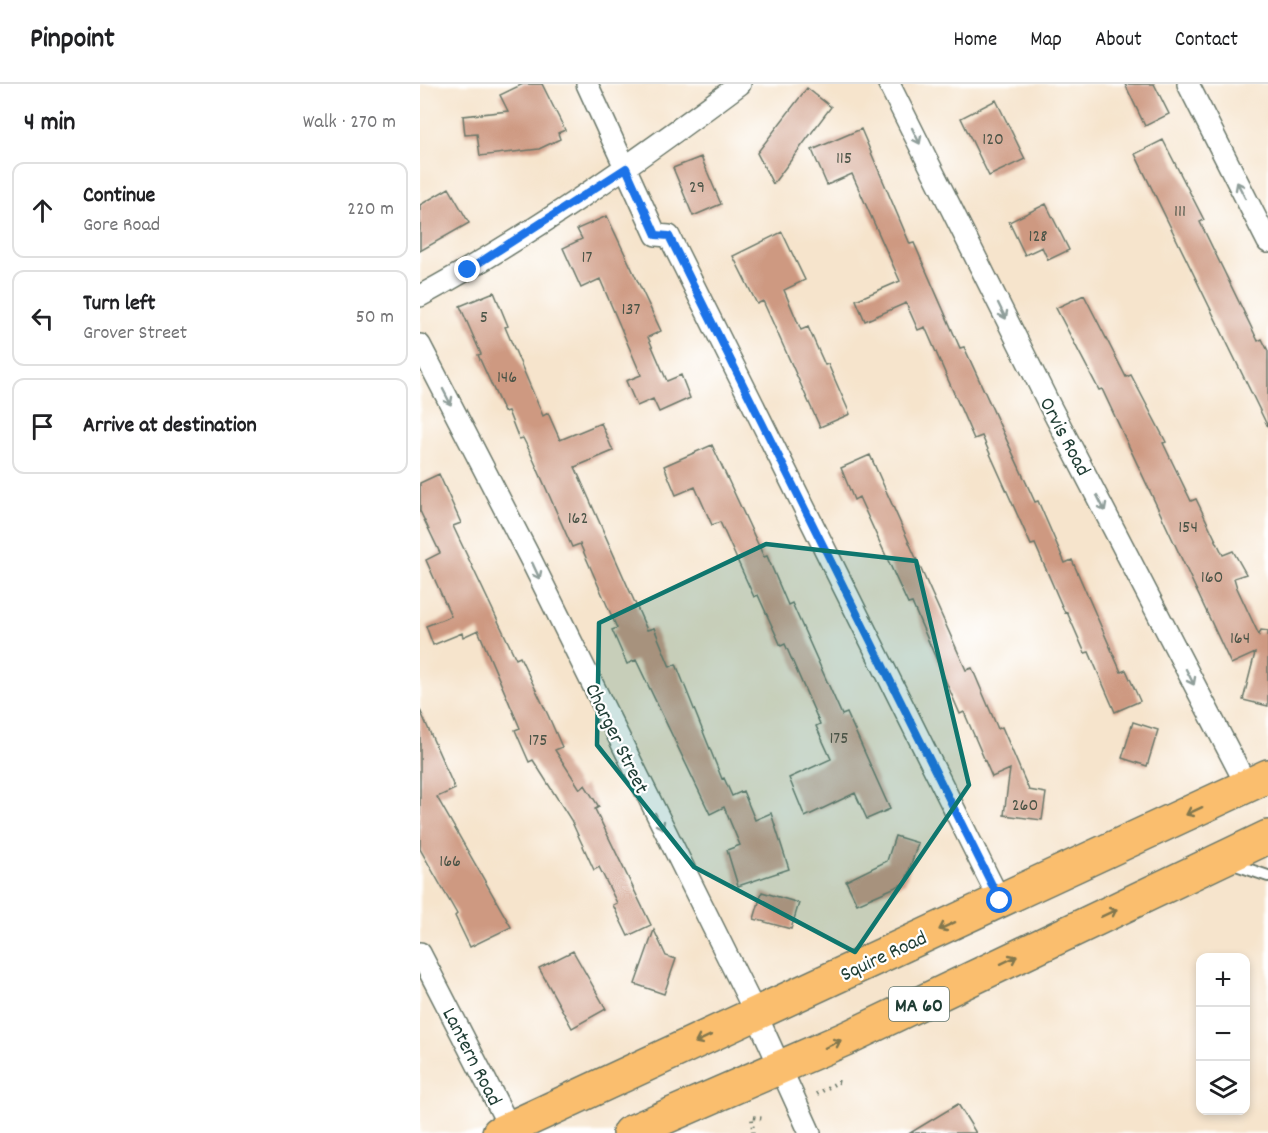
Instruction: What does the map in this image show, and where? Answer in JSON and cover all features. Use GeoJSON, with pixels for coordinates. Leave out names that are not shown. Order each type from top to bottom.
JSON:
{"type":"FeatureCollection","features":[{"type":"Feature","properties":{"kind":"highway","name":"Squire Road"},"geometry":{"type":"LineString","coordinates":[[504,1130],[1257,781]]}},
{"type":"Feature","properties":{"kind":"highway","name":"MA 60"},"geometry":{"type":"LineString","coordinates":[[629,1133],[780,1069],[1268,837]]}},
{"type":"Feature","properties":{"kind":"street"},"geometry":{"type":"LineString","coordinates":[[587,84],[656,235],[669,236],[1000,901]]}},
{"type":"Feature","properties":{"kind":"street"},"geometry":{"type":"LineString","coordinates":[[420,296],[468,270],[626,168],[741,84]]}},
{"type":"Feature","properties":{"kind":"street","name":"Orvis Road"},"geometry":{"type":"LineString","coordinates":[[890,84],[1050,406],[1257,781]]}},
{"type":"Feature","properties":{"kind":"street"},"geometry":{"type":"LineString","coordinates":[[1188,84],[1268,242]]}},
{"type":"Feature","properties":{"kind":"street","name":"Charger Street"},"geometry":{"type":"LineString","coordinates":[[420,345],[531,560],[756,1014],[810,1133]]}},
{"type":"Feature","properties":{"kind":"street","name":"Lantern Road"},"geometry":{"type":"LineString","coordinates":[[420,953],[504,1130]]}},
{"type":"Feature","properties":{"kind":"lane"},"geometry":{"type":"LineString","coordinates":[[1221,859],[1268,876]]}},
{"type":"Feature","properties":{"kind":"path"},"geometry":{"type":"LineString","coordinates":[[814,1096],[838,1082],[843,1083]]}},
{"type":"Feature","properties":{"kind":"path"},"geometry":{"type":"LineString","coordinates":[[753,1133],[752,1117],[765,1119]]}},
{"type":"Feature","properties":{"kind":"highlighted area"},"geometry":{"type":"Polygon","coordinates":[[[766,544],[916,561],[969,785],[855,952],[694,867],[597,745],[599,623],[766,544]]]}},
{"type":"Feature","properties":{"kind":"building"},"geometry":{"type":"Polygon","coordinates":[[[523,84],[542,84],[565,130],[558,133],[560,139],[539,149],[480,156],[477,134],[465,135],[463,116],[508,111],[500,95],[523,84]]]}},
{"type":"Feature","properties":{"kind":"building"},"geometry":{"type":"Polygon","coordinates":[[[1125,84],[1154,84],[1169,114],[1145,126],[1125,84]]]}},
{"type":"Feature","properties":{"kind":"building"},"geometry":{"type":"Polygon","coordinates":[[[807,88],[831,107],[773,184],[757,153],[807,88]]]}},
{"type":"Feature","properties":{"kind":"building"},"geometry":{"type":"Polygon","coordinates":[[[996,100],[1025,159],[989,176],[961,118],[996,100]]]}},
{"type":"Feature","properties":{"kind":"building"},"geometry":{"type":"Polygon","coordinates":[[[861,129],[910,244],[914,243],[960,348],[964,347],[1035,502],[1038,501],[1065,563],[1072,560],[1121,672],[1126,670],[1140,701],[1115,712],[1089,652],[1085,653],[1067,612],[1065,613],[1035,544],[1031,545],[982,436],[974,439],[925,327],[918,330],[906,303],[865,321],[856,300],[900,281],[852,174],[827,185],[812,150],[861,129]]]}},
{"type":"Feature","properties":{"kind":"building"},"geometry":{"type":"Polygon","coordinates":[[[1163,140],[1204,220],[1200,222],[1258,341],[1262,339],[1268,351],[1268,427],[1135,154],[1163,140]]]}},
{"type":"Feature","properties":{"kind":"building"},"geometry":{"type":"Polygon","coordinates":[[[701,157],[721,204],[693,216],[673,168],[701,157]]]}},
{"type":"Feature","properties":{"kind":"building"},"geometry":{"type":"Polygon","coordinates":[[[449,188],[469,223],[420,251],[420,205],[449,188]]]}},
{"type":"Feature","properties":{"kind":"building"},"geometry":{"type":"Polygon","coordinates":[[[1046,204],[1069,250],[1048,260],[1042,247],[1025,255],[1009,222],[1046,204]]]}},
{"type":"Feature","properties":{"kind":"building"},"geometry":{"type":"Polygon","coordinates":[[[607,216],[661,331],[648,337],[667,381],[681,375],[690,398],[659,412],[653,399],[637,406],[626,381],[641,375],[600,279],[581,288],[563,248],[582,239],[577,229],[607,216]]]}},
{"type":"Feature","properties":{"kind":"building"},"geometry":{"type":"Polygon","coordinates":[[[782,232],[805,280],[784,290],[801,330],[808,327],[825,365],[828,364],[850,414],[820,427],[763,301],[757,304],[733,256],[782,232]]]}},
{"type":"Feature","properties":{"kind":"building"},"geometry":{"type":"Polygon","coordinates":[[[494,292],[508,326],[505,327],[543,416],[548,413],[560,440],[601,423],[613,451],[575,467],[647,630],[654,628],[670,667],[676,664],[722,779],[724,778],[732,796],[743,791],[755,820],[771,813],[789,869],[738,886],[727,850],[740,845],[724,807],[710,814],[636,660],[627,664],[612,630],[617,628],[580,544],[572,547],[530,452],[523,438],[519,439],[508,411],[504,412],[478,355],[481,354],[460,306],[494,292]]]}},
{"type":"Feature","properties":{"kind":"building"},"geometry":{"type":"Polygon","coordinates":[[[1084,295],[1126,377],[1131,375],[1166,442],[1163,443],[1191,501],[1196,499],[1223,555],[1233,551],[1246,574],[1234,578],[1259,635],[1261,630],[1268,631],[1268,706],[1243,700],[1255,653],[1231,664],[1102,389],[1099,390],[1056,308],[1084,295]]]}},
{"type":"Feature","properties":{"kind":"building"},"geometry":{"type":"Polygon","coordinates":[[[712,445],[764,557],[767,556],[788,605],[792,603],[842,715],[847,713],[890,809],[867,819],[855,793],[805,817],[789,778],[831,759],[816,726],[820,724],[785,644],[781,646],[758,595],[754,597],[720,522],[712,525],[695,487],[676,495],[664,466],[712,445]]]}},
{"type":"Feature","properties":{"kind":"building"},"geometry":{"type":"Polygon","coordinates":[[[870,455],[966,670],[972,668],[998,729],[1002,727],[1029,790],[1046,793],[1042,820],[1004,815],[1010,769],[992,777],[964,712],[960,714],[912,603],[908,604],[859,497],[854,500],[841,468],[870,455]]]}},
{"type":"Feature","properties":{"kind":"building"},"geometry":{"type":"Polygon","coordinates":[[[439,474],[461,523],[453,526],[516,659],[520,657],[562,747],[555,750],[580,789],[585,785],[599,807],[595,809],[651,925],[628,936],[613,905],[617,903],[599,867],[594,870],[571,820],[533,760],[529,762],[515,730],[520,728],[478,630],[463,637],[462,633],[433,645],[426,626],[451,616],[426,560],[440,553],[420,511],[420,483],[439,474]]]}},
{"type":"Feature","properties":{"kind":"building"},"geometry":{"type":"Polygon","coordinates":[[[420,710],[455,789],[437,797],[511,927],[470,947],[455,916],[457,914],[420,849],[420,710]]]}},
{"type":"Feature","properties":{"kind":"building"},"geometry":{"type":"Polygon","coordinates":[[[1133,722],[1158,730],[1147,766],[1122,758],[1133,722]]]}},
{"type":"Feature","properties":{"kind":"building"},"geometry":{"type":"Polygon","coordinates":[[[895,836],[918,843],[905,883],[857,904],[846,881],[887,861],[895,836]]]}},
{"type":"Feature","properties":{"kind":"building"},"geometry":{"type":"Polygon","coordinates":[[[762,892],[799,903],[791,929],[754,919],[762,892]]]}},
{"type":"Feature","properties":{"kind":"building"},"geometry":{"type":"Polygon","coordinates":[[[654,930],[666,956],[676,959],[664,994],[635,984],[654,930]]]}},
{"type":"Feature","properties":{"kind":"building"},"geometry":{"type":"Polygon","coordinates":[[[573,951],[606,1009],[572,1028],[539,968],[573,951]]]}},
{"type":"Feature","properties":{"kind":"building"},"geometry":{"type":"Polygon","coordinates":[[[958,1104],[976,1133],[910,1133],[958,1104]]]}},
{"type":"Feature","properties":{"kind":"route"},"geometry":{"type":"LineString","coordinates":[[468,270],[626,168],[656,235],[669,236],[790,475],[1000,901]]}}]}
